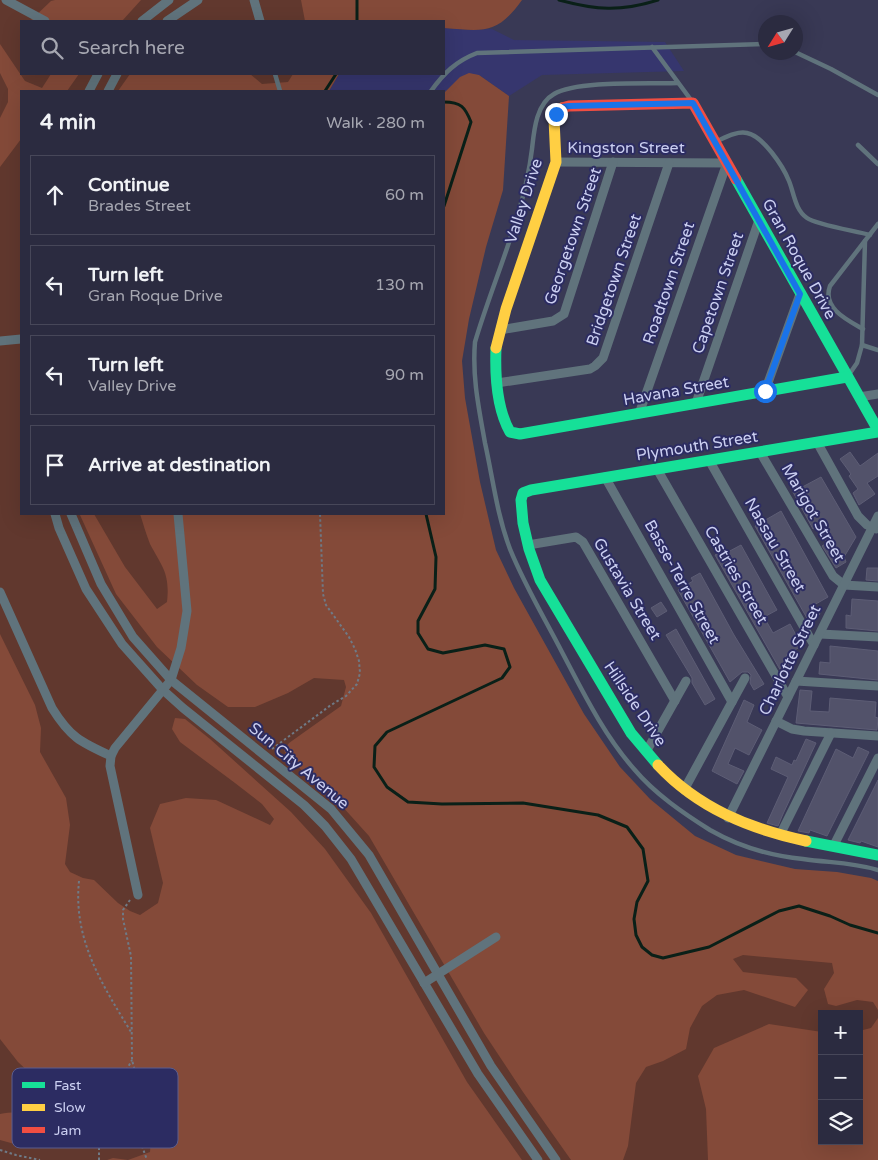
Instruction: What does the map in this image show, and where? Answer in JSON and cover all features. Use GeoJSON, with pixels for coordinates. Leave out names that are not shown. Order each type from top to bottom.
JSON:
{"type":"FeatureCollection","features":[{"type":"Feature","properties":{"kind":"street"},"geometry":{"type":"LineString","coordinates":[[6,0],[43,20]]}},
{"type":"Feature","properties":{"kind":"street"},"geometry":{"type":"LineString","coordinates":[[143,20],[169,0]]}},
{"type":"Feature","properties":{"kind":"street"},"geometry":{"type":"LineString","coordinates":[[168,20],[198,0]]}},
{"type":"Feature","properties":{"kind":"street"},"geometry":{"type":"LineString","coordinates":[[254,0],[260,20]]}},
{"type":"Feature","properties":{"kind":"street"},"geometry":{"type":"LineString","coordinates":[[90,90],[97,75]]}},
{"type":"Feature","properties":{"kind":"street"},"geometry":{"type":"LineString","coordinates":[[109,90],[117,75]]}},
{"type":"Feature","properties":{"kind":"street","name":"Gran Roque Drive"},"geometry":{"type":"LineString","coordinates":[[693,103],[878,431]]}},
{"type":"Feature","properties":{"kind":"street","name":"Valley Drive"},"geometry":{"type":"LineString","coordinates":[[510,432],[505,422],[497,384],[495,358],[500,330],[556,162],[554,119],[556,114],[562,107],[569,106],[693,103]]}},
{"type":"Feature","properties":{"kind":"street","name":"Kingston Street"},"geometry":{"type":"LineString","coordinates":[[556,162],[727,163]]}},
{"type":"Feature","properties":{"kind":"street","name":"Georgetown Street"},"geometry":{"type":"LineString","coordinates":[[500,330],[553,321],[564,314],[613,162]]}},
{"type":"Feature","properties":{"kind":"street","name":"Bridgetown Street"},"geometry":{"type":"LineString","coordinates":[[497,384],[590,368],[603,358],[669,162]]}},
{"type":"Feature","properties":{"kind":"street","name":"Roadtown Street"},"geometry":{"type":"LineString","coordinates":[[639,414],[727,163]]}},
{"type":"Feature","properties":{"kind":"street","name":"Capetown Street"},"geometry":{"type":"LineString","coordinates":[[696,403],[759,220]]}},
{"type":"Feature","properties":{"kind":"street"},"geometry":{"type":"LineString","coordinates":[[765,391],[800,294]]}},
{"type":"Feature","properties":{"kind":"street"},"geometry":{"type":"LineString","coordinates":[[0,341],[20,339]]}},
{"type":"Feature","properties":{"kind":"street","name":"Havana Street"},"geometry":{"type":"LineString","coordinates":[[510,432],[520,434],[847,377]]}},
{"type":"Feature","properties":{"kind":"street"},"geometry":{"type":"LineString","coordinates":[[859,398],[878,394]]}},
{"type":"Feature","properties":{"kind":"street","name":"Plymouth Street"},"geometry":{"type":"LineString","coordinates":[[523,493],[531,490],[878,431]]}},
{"type":"Feature","properties":{"kind":"street"},"geometry":{"type":"LineString","coordinates":[[817,442],[858,516],[875,529]]}},
{"type":"Feature","properties":{"kind":"street","name":"Marigot Street"},"geometry":{"type":"LineString","coordinates":[[760,452],[827,569],[844,585]]}},
{"type":"Feature","properties":{"kind":"street","name":"Nassau Street"},"geometry":{"type":"LineString","coordinates":[[709,460],[814,645]]}},
{"type":"Feature","properties":{"kind":"street","name":"Castries Street"},"geometry":{"type":"LineString","coordinates":[[657,469],[788,697]]}},
{"type":"Feature","properties":{"kind":"street","name":"Basse-Terre Street"},"geometry":{"type":"LineString","coordinates":[[606,477],[732,702]]}},
{"type":"Feature","properties":{"kind":"street","name":"Hillside Drive"},"geometry":{"type":"LineString","coordinates":[[523,493],[520,502],[530,556],[540,580],[631,733],[670,778],[710,809],[728,818],[780,835],[878,855]]}},
{"type":"Feature","properties":{"kind":"street","name":"Sun City Avenue"},"geometry":{"type":"LineString","coordinates":[[55,515],[59,528],[86,589],[122,644],[163,690],[304,805],[325,826],[351,859],[478,1074],[538,1160]]}},
{"type":"Feature","properties":{"kind":"street","name":"Sun City Avenue"},"geometry":{"type":"LineString","coordinates":[[71,515],[101,584],[133,637],[171,680],[331,808],[369,855],[491,1066],[556,1160]]}},
{"type":"Feature","properties":{"kind":"street"},"geometry":{"type":"LineString","coordinates":[[138,895],[110,766],[111,756],[121,739],[171,680],[184,633],[187,611],[178,515]]}},
{"type":"Feature","properties":{"kind":"street","name":"Charlotte Street"},"geometry":{"type":"LineString","coordinates":[[728,818],[844,585],[875,529],[878,516]]}},
{"type":"Feature","properties":{"kind":"street","name":"Gustavia Street"},"geometry":{"type":"LineString","coordinates":[[528,545],[576,537],[583,542],[675,701]]}},
{"type":"Feature","properties":{"kind":"street"},"geometry":{"type":"LineString","coordinates":[[844,585],[878,587]]}},
{"type":"Feature","properties":{"kind":"street"},"geometry":{"type":"LineString","coordinates":[[0,592],[52,708],[60,720],[75,738],[85,745],[111,756]]}},
{"type":"Feature","properties":{"kind":"street"},"geometry":{"type":"LineString","coordinates":[[820,634],[878,637]]}},
{"type":"Feature","properties":{"kind":"street"},"geometry":{"type":"LineString","coordinates":[[684,790],[745,678]]}},
{"type":"Feature","properties":{"kind":"street"},"geometry":{"type":"LineString","coordinates":[[646,752],[686,681]]}},
{"type":"Feature","properties":{"kind":"street"},"geometry":{"type":"LineString","coordinates":[[796,681],[878,686]]}},
{"type":"Feature","properties":{"kind":"street"},"geometry":{"type":"LineString","coordinates":[[776,721],[792,729],[878,736]]}},
{"type":"Feature","properties":{"kind":"street"},"geometry":{"type":"LineString","coordinates":[[780,835],[831,733]]}},
{"type":"Feature","properties":{"kind":"street"},"geometry":{"type":"LineString","coordinates":[[834,845],[878,758]]}},
{"type":"Feature","properties":{"kind":"street"},"geometry":{"type":"LineString","coordinates":[[424,983],[496,937]]}},
{"type":"Feature","properties":{"kind":"lane"},"geometry":{"type":"LineString","coordinates":[[445,75],[463,58],[477,53],[758,44]]}},
{"type":"Feature","properties":{"kind":"lane"},"geometry":{"type":"LineString","coordinates":[[652,47],[693,103]]}},
{"type":"Feature","properties":{"kind":"lane"},"geometry":{"type":"LineString","coordinates":[[803,56],[878,95]]}},
{"type":"Feature","properties":{"kind":"lane"},"geometry":{"type":"LineString","coordinates":[[275,75],[280,90]]}},
{"type":"Feature","properties":{"kind":"lane"},"geometry":{"type":"LineString","coordinates":[[432,90],[445,75]]}},
{"type":"Feature","properties":{"kind":"lane"},"geometry":{"type":"LineString","coordinates":[[678,83],[605,84],[570,88],[554,94],[545,101],[540,112],[534,130],[530,163],[520,211],[475,342],[473,364],[476,397],[498,509],[510,548],[527,586],[595,715],[634,769],[662,797],[712,831],[769,853],[803,859],[857,864],[878,870]]}},
{"type":"Feature","properties":{"kind":"lane"},"geometry":{"type":"LineString","coordinates":[[715,142],[730,135],[747,133],[757,139],[781,164],[799,210],[807,218],[823,224],[870,235]]}},
{"type":"Feature","properties":{"kind":"lane"},"geometry":{"type":"LineString","coordinates":[[858,145],[878,164]]}},
{"type":"Feature","properties":{"kind":"lane"},"geometry":{"type":"LineString","coordinates":[[863,329],[834,310],[828,301],[828,293],[830,286],[878,224]]}},
{"type":"Feature","properties":{"kind":"lane"},"geometry":{"type":"LineString","coordinates":[[847,377],[857,363],[862,345],[865,241]]}},
{"type":"Feature","properties":{"kind":"lane"},"geometry":{"type":"LineString","coordinates":[[862,345],[878,350]]}},
{"type":"Feature","properties":{"kind":"path"},"geometry":{"type":"LineString","coordinates":[[264,755],[330,705],[346,696],[357,684],[360,673],[359,661],[352,643],[326,605],[320,515]]}},
{"type":"Feature","properties":{"kind":"path"},"geometry":{"type":"LineString","coordinates":[[79,881],[77,898],[80,923],[89,958],[131,1032]]}},
{"type":"Feature","properties":{"kind":"path"},"geometry":{"type":"LineString","coordinates":[[134,1068],[131,1032],[131,956],[123,919],[126,905],[138,895]]}},
{"type":"Feature","properties":{"kind":"path"},"geometry":{"type":"LineString","coordinates":[[128,1068],[132,1060]]}},
{"type":"Feature","properties":{"kind":"path"},"geometry":{"type":"LineString","coordinates":[[143,1148],[147,1160]]}},
{"type":"Feature","properties":{"kind":"path"},"geometry":{"type":"LineString","coordinates":[[0,1150],[40,1160]]}},
{"type":"Feature","properties":{"kind":"shaded area"},"geometry":{"type":"Polygon","coordinates":[[[0,0],[334,0],[338,20],[20,20],[20,75],[327,75],[318,90],[20,90],[20,515],[401,515],[734,945],[878,946],[878,1160],[0,1160],[0,0]]]}},
{"type":"Feature","properties":{"kind":"shaded area"},"geometry":{"type":"Polygon","coordinates":[[[141,0],[123,20],[31,20],[51,1],[141,0]]]}},
{"type":"Feature","properties":{"kind":"shaded area"},"geometry":{"type":"Polygon","coordinates":[[[301,0],[522,0],[505,20],[497,25],[480,30],[445,28],[445,20],[305,20],[301,0]]]}},
{"type":"Feature","properties":{"kind":"shaded area"},"geometry":{"type":"Polygon","coordinates":[[[445,28],[492,29],[514,40],[665,42],[684,71],[542,75],[509,96],[479,75],[450,87],[445,92],[445,90],[330,90],[338,75],[445,75],[445,28]]]}},
{"type":"Feature","properties":{"kind":"shaded area"},"geometry":{"type":"Polygon","coordinates":[[[0,44],[25,81],[42,88],[50,75],[78,75],[68,90],[20,90],[20,140],[0,167],[0,118],[8,102],[8,89],[0,73],[0,44]]]}},
{"type":"Feature","properties":{"kind":"shaded area"},"geometry":{"type":"Polygon","coordinates":[[[469,73],[479,75],[509,96],[503,190],[486,247],[469,319],[462,361],[465,398],[480,482],[496,550],[514,588],[584,714],[620,767],[650,799],[695,836],[736,855],[795,869],[837,872],[878,881],[878,1010],[873,1002],[857,1000],[836,1006],[828,1004],[824,989],[834,973],[832,963],[743,955],[733,959],[743,972],[796,978],[808,990],[795,1007],[744,990],[717,995],[702,1006],[690,1028],[686,1049],[663,1061],[646,1067],[636,1083],[628,1146],[623,1160],[571,1160],[484,1033],[369,836],[332,795],[287,758],[284,750],[289,743],[341,706],[346,687],[344,680],[314,678],[288,693],[255,707],[228,707],[197,685],[157,647],[116,594],[80,515],[95,515],[125,567],[157,609],[167,602],[168,592],[165,571],[150,544],[140,515],[445,515],[445,92],[460,77],[469,73]]]}},
{"type":"Feature","properties":{"kind":"shaded area"},"geometry":{"type":"Polygon","coordinates":[[[129,75],[251,75],[262,84],[288,82],[292,75],[338,75],[330,90],[119,90],[129,75]]]}},
{"type":"Feature","properties":{"kind":"shaded area"},"geometry":{"type":"Polygon","coordinates":[[[0,634],[35,705],[41,728],[40,752],[66,798],[70,825],[65,864],[70,872],[83,878],[94,880],[118,903],[140,915],[158,903],[163,883],[150,828],[160,804],[186,798],[216,800],[270,825],[274,819],[262,804],[180,742],[172,729],[175,718],[185,719],[291,812],[325,849],[371,913],[467,1082],[522,1160],[128,1160],[150,1152],[150,1148],[178,1148],[178,1068],[24,1068],[0,1039],[0,634]]]}},
{"type":"Feature","properties":{"kind":"shaded area"},"geometry":{"type":"Polygon","coordinates":[[[878,1018],[878,1160],[708,1160],[706,1109],[698,1076],[714,1048],[769,1024],[818,1031],[818,1145],[863,1145],[863,1030],[871,1028],[878,1018]]]}},
{"type":"Feature","properties":{"kind":"shaded area"},"geometry":{"type":"Polygon","coordinates":[[[12,1113],[12,1143],[0,1140],[0,1114],[12,1113]]]}},
{"type":"Feature","properties":{"kind":"shaded area"},"geometry":{"type":"Polygon","coordinates":[[[113,1158],[128,1160],[107,1160],[113,1158]]]}},
{"type":"Feature","properties":{"kind":"building"},"geometry":{"type":"Polygon","coordinates":[[[850,452],[860,466],[878,453],[878,476],[867,483],[875,494],[859,505],[853,493],[858,489],[849,476],[851,474],[840,459],[850,452]]]}},
{"type":"Feature","properties":{"kind":"building"},"geometry":{"type":"Polygon","coordinates":[[[821,477],[856,537],[844,557],[846,562],[836,568],[822,546],[827,543],[817,527],[813,529],[793,492],[821,477]]]}},
{"type":"Feature","properties":{"kind":"building"},"geometry":{"type":"Polygon","coordinates":[[[781,511],[828,597],[814,605],[820,614],[808,620],[755,526],[781,511]]]}},
{"type":"Feature","properties":{"kind":"building"},"geometry":{"type":"Polygon","coordinates":[[[741,545],[777,610],[764,617],[773,633],[790,624],[800,647],[786,655],[793,667],[782,673],[715,555],[724,550],[726,553],[741,545]]]}},
{"type":"Feature","properties":{"kind":"building"},"geometry":{"type":"Polygon","coordinates":[[[867,568],[878,568],[878,581],[866,580],[867,568]]]}},
{"type":"Feature","properties":{"kind":"building"},"geometry":{"type":"Polygon","coordinates":[[[700,573],[734,635],[764,684],[754,690],[750,683],[751,675],[748,672],[742,672],[730,682],[678,590],[693,581],[691,578],[700,573]]]}},
{"type":"Feature","properties":{"kind":"building"},"geometry":{"type":"Polygon","coordinates":[[[852,599],[878,601],[878,631],[846,628],[846,615],[851,616],[852,599]]]}},
{"type":"Feature","properties":{"kind":"building"},"geometry":{"type":"Polygon","coordinates":[[[661,602],[667,611],[657,617],[651,608],[661,602]]]}},
{"type":"Feature","properties":{"kind":"building"},"geometry":{"type":"Polygon","coordinates":[[[676,629],[715,699],[705,705],[692,683],[692,678],[666,635],[676,629]]]}},
{"type":"Feature","properties":{"kind":"building"},"geometry":{"type":"Polygon","coordinates":[[[830,646],[878,651],[878,680],[819,674],[820,662],[830,663],[830,646]]]}},
{"type":"Feature","properties":{"kind":"building"},"geometry":{"type":"Polygon","coordinates":[[[800,690],[812,691],[810,711],[829,712],[830,698],[876,702],[875,717],[878,718],[877,730],[796,723],[800,690]]]}},
{"type":"Feature","properties":{"kind":"building"},"geometry":{"type":"Polygon","coordinates":[[[744,700],[754,705],[747,722],[762,730],[749,755],[735,748],[728,764],[744,771],[737,784],[712,771],[744,700]]]}},
{"type":"Feature","properties":{"kind":"building"},"geometry":{"type":"Polygon","coordinates":[[[806,739],[816,743],[778,826],[767,823],[788,777],[771,769],[776,757],[792,765],[794,760],[796,761],[806,739]]]}},
{"type":"Feature","properties":{"kind":"building"},"geometry":{"type":"Polygon","coordinates":[[[858,747],[869,752],[827,836],[810,830],[809,833],[798,831],[836,749],[853,758],[858,747]]]}},
{"type":"Feature","properties":{"kind":"building"},"geometry":{"type":"Polygon","coordinates":[[[878,780],[878,847],[861,841],[860,843],[848,840],[878,780]]]}},
{"type":"Feature","properties":{"kind":"waterway"},"geometry":{"type":"LineString","coordinates":[[357,0],[357,20]]}},
{"type":"Feature","properties":{"kind":"waterway"},"geometry":{"type":"LineString","coordinates":[[559,0],[597,8],[620,8],[658,0]]}},
{"type":"Feature","properties":{"kind":"waterway"},"geometry":{"type":"LineString","coordinates":[[326,90],[335,75]]}},
{"type":"Feature","properties":{"kind":"waterway"},"geometry":{"type":"LineString","coordinates":[[445,102],[462,106],[471,122],[445,203]]}},
{"type":"Feature","properties":{"kind":"waterway"},"geometry":{"type":"LineString","coordinates":[[426,515],[436,557],[435,589],[418,621],[418,633],[428,649],[443,653],[485,645],[504,649],[510,667],[502,678],[387,732],[375,746],[374,767],[387,787],[408,802],[442,804],[523,803],[598,815],[627,827],[643,849],[648,881],[637,902],[634,919],[636,935],[642,947],[652,955],[663,958],[709,947],[779,911],[799,906],[878,933]]}},
{"type":"Feature","properties":{"kind":"traffic: fast"},"geometry":{"type":"LineString","coordinates":[[736,179],[878,430]]}},
{"type":"Feature","properties":{"kind":"traffic: fast"},"geometry":{"type":"LineString","coordinates":[[496,348],[497,380],[502,413],[510,432],[520,434],[847,377]]}},
{"type":"Feature","properties":{"kind":"traffic: fast"},"geometry":{"type":"LineString","coordinates":[[658,765],[631,733],[540,580],[529,549],[523,523],[521,500],[523,493],[531,490],[878,432]]}},
{"type":"Feature","properties":{"kind":"traffic: fast"},"geometry":{"type":"LineString","coordinates":[[806,841],[878,855]]}},
{"type":"Feature","properties":{"kind":"traffic: slow"},"geometry":{"type":"LineString","coordinates":[[496,348],[506,309],[556,162],[554,119],[557,112],[562,108]]}},
{"type":"Feature","properties":{"kind":"traffic: slow"},"geometry":{"type":"LineString","coordinates":[[658,765],[690,793],[726,815],[765,830],[806,841]]}},
{"type":"Feature","properties":{"kind":"traffic: jam"},"geometry":{"type":"LineString","coordinates":[[562,108],[569,106],[693,103],[736,179]]}},
{"type":"Feature","properties":{"kind":"route"},"geometry":{"type":"LineString","coordinates":[[556,114],[562,107],[569,106],[693,103],[800,294],[765,391]]}}]}
